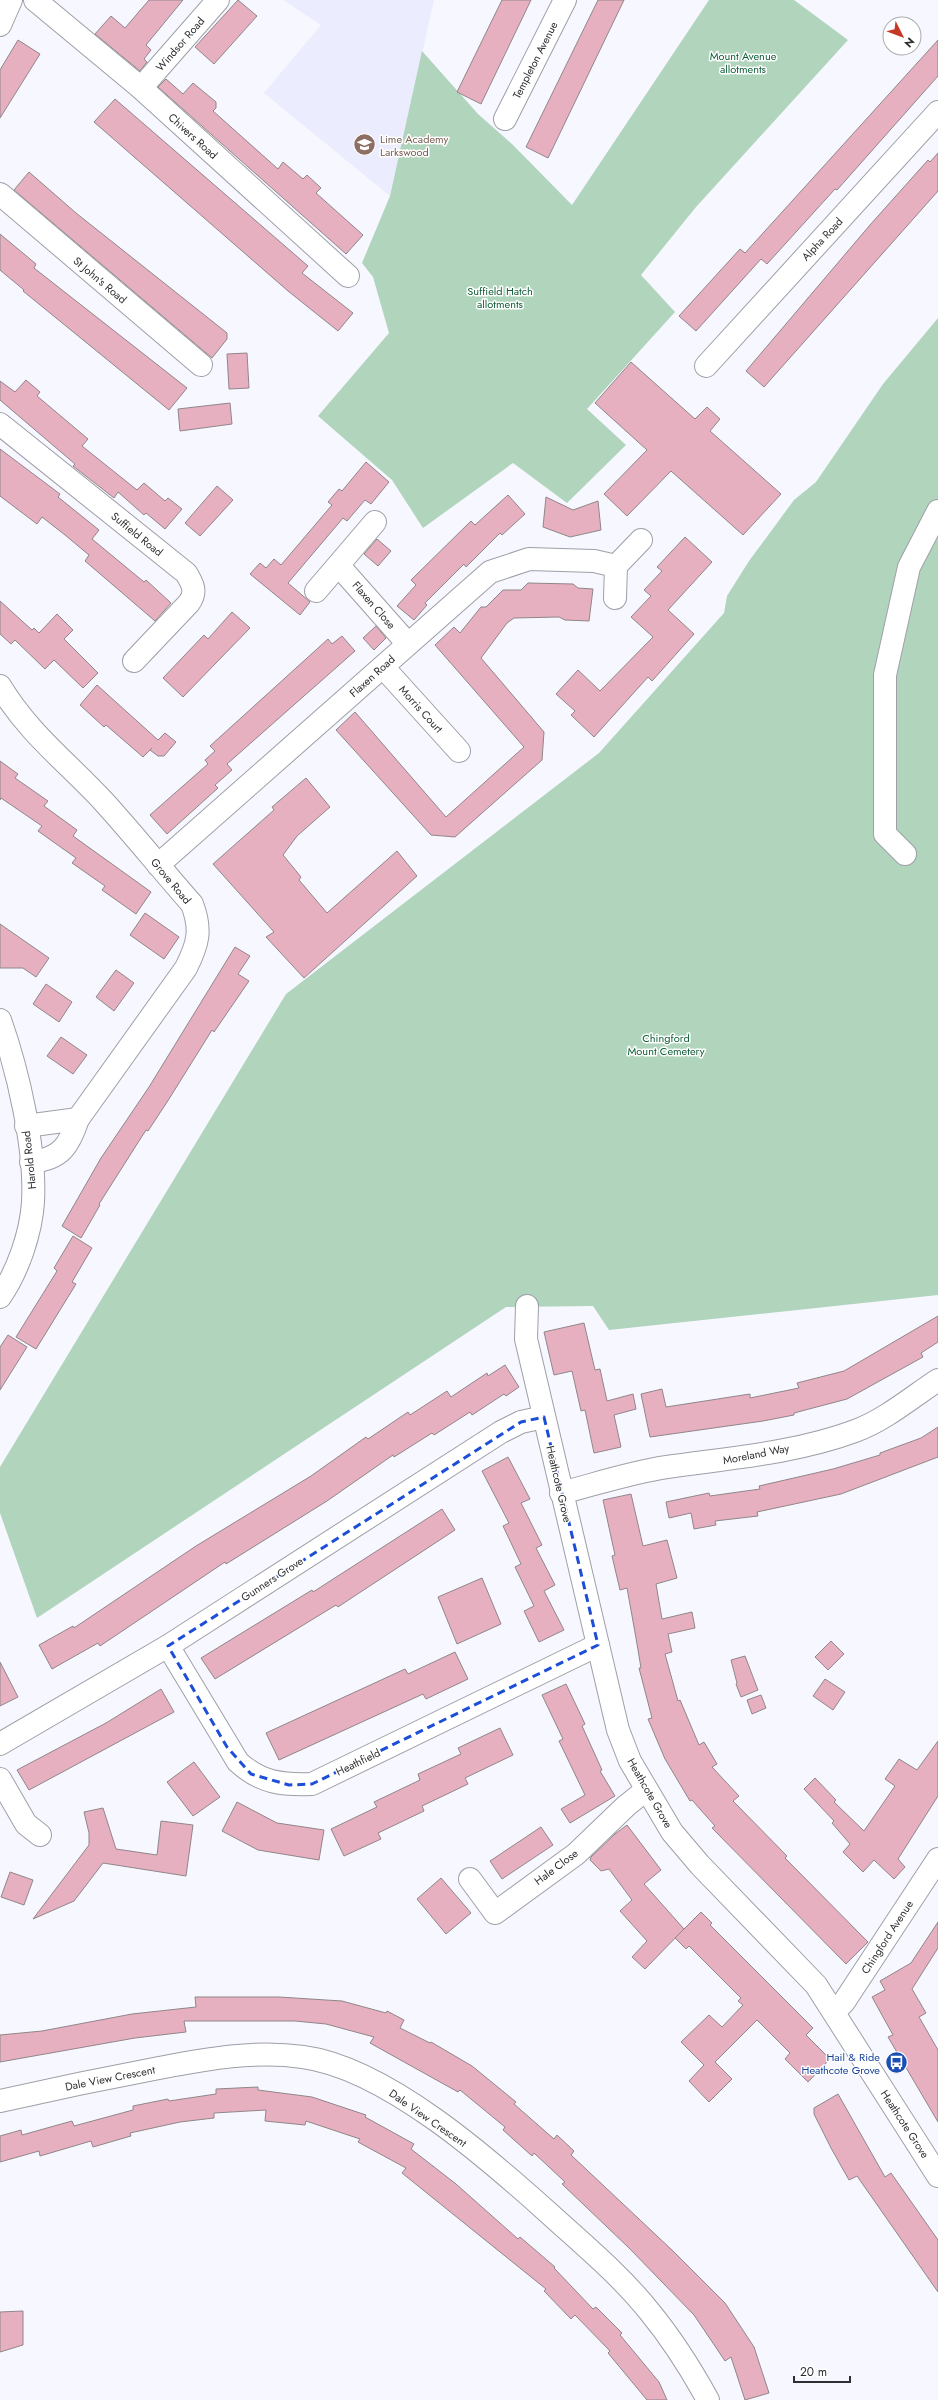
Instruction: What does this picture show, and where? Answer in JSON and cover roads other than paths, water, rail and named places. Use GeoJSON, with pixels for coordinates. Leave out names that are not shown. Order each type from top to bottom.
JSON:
{"type":"FeatureCollection","features":[{"type":"Feature","properties":{"kind":"street"},"geometry":{"type":"LineString","coordinates":[[0,25],[11,0]]}},
{"type":"Feature","properties":{"kind":"street","name":"Chivers Road"},"geometry":{"type":"LineString","coordinates":[[35,0],[141,88],[348,276]]}},
{"type":"Feature","properties":{"kind":"street","name":"Windsor Road"},"geometry":{"type":"LineString","coordinates":[[141,88],[218,0]]}},
{"type":"Feature","properties":{"kind":"street","name":"Templeton Avenue"},"geometry":{"type":"LineString","coordinates":[[505,119],[565,0]]}},
{"type":"Feature","properties":{"kind":"street","name":"Alpha Road"},"geometry":{"type":"LineString","coordinates":[[706,366],[938,112]]}},
{"type":"Feature","properties":{"kind":"street","name":"St John's Road"},"geometry":{"type":"LineString","coordinates":[[0,194],[201,365]]}},
{"type":"Feature","properties":{"kind":"street","name":"Suffield Road"},"geometry":{"type":"LineString","coordinates":[[0,424],[186,573],[190,579],[193,586],[194,596],[189,604],[134,661]]}},
{"type":"Feature","properties":{"kind":"street"},"geometry":{"type":"LineString","coordinates":[[905,854],[885,834],[885,675],[909,567],[938,511]]}},
{"type":"Feature","properties":{"kind":"street"},"geometry":{"type":"LineString","coordinates":[[316,591],[339,566],[374,522]]}},
{"type":"Feature","properties":{"kind":"street"},"geometry":{"type":"LineString","coordinates":[[615,598],[616,566],[641,540]]}},
{"type":"Feature","properties":{"kind":"street","name":"Flaxen Road"},"geometry":{"type":"LineString","coordinates":[[158,865],[490,572],[509,564],[529,559],[594,562],[616,566]]}},
{"type":"Feature","properties":{"kind":"street","name":"Flaxen Close"},"geometry":{"type":"LineString","coordinates":[[339,566],[408,644]]}},
{"type":"Feature","properties":{"kind":"street","name":"Morris Court"},"geometry":{"type":"LineString","coordinates":[[383,667],[459,751]]}},
{"type":"Feature","properties":{"kind":"street","name":"Grove Road"},"geometry":{"type":"LineString","coordinates":[[0,686],[15,711],[31,731],[103,802],[192,904],[198,921],[194,950],[186,968],[78,1119],[71,1139],[60,1153],[45,1161],[31,1162]]}},
{"type":"Feature","properties":{"kind":"street","name":"Harold Road"},"geometry":{"type":"LineString","coordinates":[[0,1020],[12,1053],[26,1126],[31,1162],[33,1202],[30,1225],[18,1260],[0,1296]]}},
{"type":"Feature","properties":{"kind":"street"},"geometry":{"type":"LineString","coordinates":[[26,1126],[78,1119]]}},
{"type":"Feature","properties":{"kind":"street","name":"Heathcote Grove"},"geometry":{"type":"LineString","coordinates":[[527,1306],[526,1339],[561,1493],[618,1730],[630,1761],[672,1832],[700,1864],[816,1985],[938,2176]]}},
{"type":"Feature","properties":{"kind":"street","name":"Moreland Way"},"geometry":{"type":"LineString","coordinates":[[561,1493],[665,1467],[747,1458],[849,1433],[877,1420],[938,1380]]}},
{"type":"Feature","properties":{"kind":"street","name":"Gunners Grove"},"geometry":{"type":"LineString","coordinates":[[0,1744],[168,1646],[501,1432],[521,1422],[544,1417]]}},
{"type":"Feature","properties":{"kind":"street","name":"Heathfield"},"geometry":{"type":"LineString","coordinates":[[168,1646],[238,1762],[252,1774],[268,1781],[289,1785],[312,1784],[598,1645]]}},
{"type":"Feature","properties":{"kind":"street"},"geometry":{"type":"LineString","coordinates":[[0,1779],[26,1824],[40,1835]]}},
{"type":"Feature","properties":{"kind":"street","name":"Hale Close"},"geometry":{"type":"LineString","coordinates":[[470,1879],[495,1913],[576,1854],[626,1806],[646,1790]]}},
{"type":"Feature","properties":{"kind":"street","name":"Chingford Avenue"},"geometry":{"type":"LineString","coordinates":[[834,2012],[844,2002],[938,1859]]}},
{"type":"Feature","properties":{"kind":"street","name":"Dale View Crescent"},"geometry":{"type":"LineString","coordinates":[[0,2101],[109,2077],[230,2056],[264,2054],[303,2057],[349,2070],[422,2111],[502,2171],[566,2228],[649,2310],[677,2348],[708,2400]]}},
{"type":"Feature","properties":{"kind":"place","name":"Lime Academy Larkswood"},"geometry":{"type":"Point","coordinates":[364,145]}},
{"type":"Feature","properties":{"kind":"place","name":"Hail & Ride Heathcote Grove"},"geometry":{"type":"Point","coordinates":[896,2063]}},
{"type":"Feature","properties":{"kind":"park label","name":"Mount Avenue allotments"},"geometry":{"type":"Point","coordinates":[743,62]}},
{"type":"Feature","properties":{"kind":"park label","name":"Suffield Hatch allotments"},"geometry":{"type":"Point","coordinates":[500,297]}},
{"type":"Feature","properties":{"kind":"park label","name":"Chingford Mount Cemetery"},"geometry":{"type":"Point","coordinates":[666,1044]}}]}
